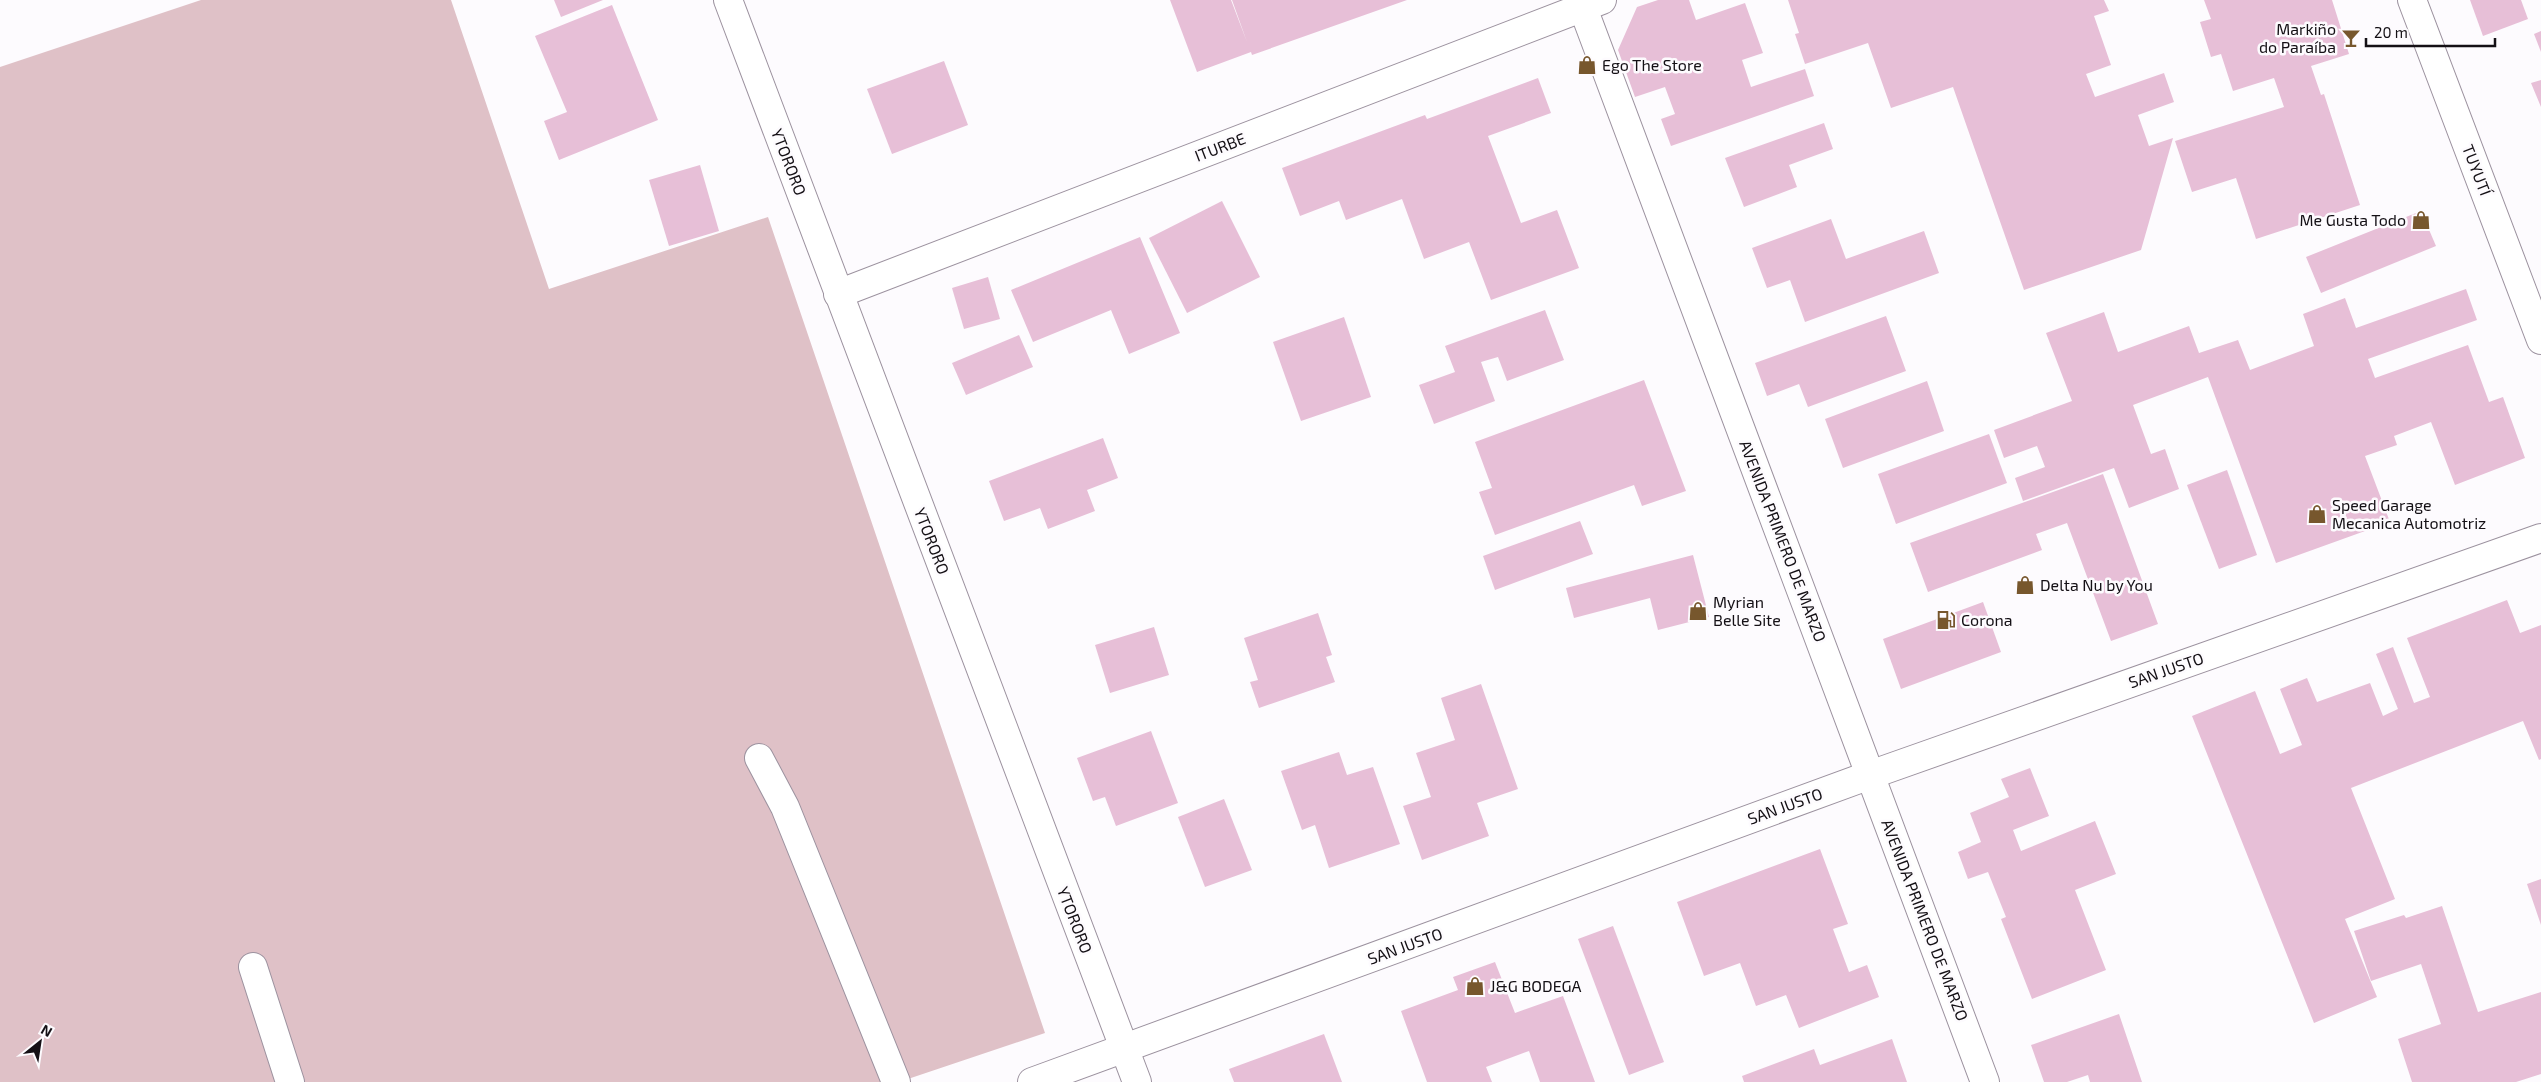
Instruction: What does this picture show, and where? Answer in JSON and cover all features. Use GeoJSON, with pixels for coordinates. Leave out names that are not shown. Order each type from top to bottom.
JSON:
{"type":"FeatureCollection","features":[{"type":"Feature","properties":{"kind":"street","name":"YTORORO"},"geometry":{"type":"LineString","coordinates":[[728,0],[1137,1082]]}},
{"type":"Feature","properties":{"kind":"street","name":"TUYUTÍ"},"geometry":{"type":"LineString","coordinates":[[2412,0],[2541,340]]}},
{"type":"Feature","properties":{"kind":"street","name":"ITURBE"},"geometry":{"type":"LineString","coordinates":[[838,294],[1588,2]]}},
{"type":"Feature","properties":{"kind":"street","name":"AVENIDA PRIMERO DE MARZO"},"geometry":{"type":"LineString","coordinates":[[1588,2],[1870,775],[1985,1082]]}},
{"type":"Feature","properties":{"kind":"street","name":"SAN JUSTO"},"geometry":{"type":"LineString","coordinates":[[1032,1082],[1124,1050],[1870,775],[2541,538]]}},
{"type":"Feature","properties":{"kind":"street"},"geometry":{"type":"LineString","coordinates":[[759,758],[785,808],[896,1082]]}},
{"type":"Feature","properties":{"kind":"street"},"geometry":{"type":"LineString","coordinates":[[253,967],[290,1082]]}},
{"type":"Feature","properties":{"kind":"shaded area"},"geometry":{"type":"Polygon","coordinates":[[[201,0],[451,0],[549,289],[768,217],[1045,1033],[899,1082],[0,1082],[0,67],[201,0]]]}},
{"type":"Feature","properties":{"kind":"building"},"geometry":{"type":"Polygon","coordinates":[[[554,0],[603,0],[561,17],[554,0]]]}},
{"type":"Feature","properties":{"kind":"building"},"geometry":{"type":"Polygon","coordinates":[[[1170,0],[1231,0],[1247,42],[1232,0],[1407,0],[1252,55],[1251,52],[1197,72],[1170,0]]]}},
{"type":"Feature","properties":{"kind":"building"},"geometry":{"type":"Polygon","coordinates":[[[1658,0],[1689,0],[1696,20],[1745,3],[1763,53],[1742,60],[1751,87],[1805,69],[1814,96],[1671,146],[1661,119],[1675,114],[1665,87],[1635,97],[1618,50],[1637,7],[1658,0]]]}},
{"type":"Feature","properties":{"kind":"building"},"geometry":{"type":"Polygon","coordinates":[[[1788,0],[2104,0],[2109,11],[2094,16],[2111,65],[2086,74],[2095,97],[2164,73],[2174,102],[2138,115],[2149,146],[2173,138],[2141,250],[2024,290],[1953,87],[1891,108],[1868,43],[1805,64],[1795,34],[1799,33],[1788,0]]]}},
{"type":"Feature","properties":{"kind":"building"},"geometry":{"type":"Polygon","coordinates":[[[2204,0],[2332,0],[2349,54],[2311,66],[2321,95],[2324,94],[2360,205],[2256,239],[2236,178],[2192,192],[2175,141],[2284,107],[2274,78],[2233,91],[2221,54],[2211,57],[2200,22],[2211,19],[2204,0]]]}},
{"type":"Feature","properties":{"kind":"building"},"geometry":{"type":"Polygon","coordinates":[[[2470,0],[2521,0],[2528,19],[2483,36],[2470,0]]]}},
{"type":"Feature","properties":{"kind":"building"},"geometry":{"type":"Polygon","coordinates":[[[612,5],[658,120],[559,160],[544,121],[567,112],[535,36],[612,5]]]}},
{"type":"Feature","properties":{"kind":"building"},"geometry":{"type":"Polygon","coordinates":[[[2541,31],[2541,52],[2534,34],[2541,31]]]}},
{"type":"Feature","properties":{"kind":"building"},"geometry":{"type":"Polygon","coordinates":[[[944,61],[968,125],[892,154],[867,89],[944,61]]]}},
{"type":"Feature","properties":{"kind":"building"},"geometry":{"type":"Polygon","coordinates":[[[1538,78],[1551,113],[1488,136],[1521,223],[1557,210],[1579,268],[1491,300],[1469,242],[1424,259],[1402,199],[1346,220],[1339,201],[1300,216],[1282,168],[1425,115],[1427,119],[1538,78]]]}},
{"type":"Feature","properties":{"kind":"building"},"geometry":{"type":"Polygon","coordinates":[[[2541,80],[2541,107],[2531,83],[2541,80]]]}},
{"type":"Feature","properties":{"kind":"building"},"geometry":{"type":"Polygon","coordinates":[[[1824,123],[1833,149],[1789,165],[1797,187],[1744,207],[1725,158],[1824,123]]]}},
{"type":"Feature","properties":{"kind":"building"},"geometry":{"type":"Polygon","coordinates":[[[700,165],[719,231],[669,246],[649,180],[700,165]]]}},
{"type":"Feature","properties":{"kind":"building"},"geometry":{"type":"Polygon","coordinates":[[[1222,201],[1260,277],[1187,313],[1149,238],[1222,201]]]}},
{"type":"Feature","properties":{"kind":"building"},"geometry":{"type":"Polygon","coordinates":[[[2421,211],[2436,246],[2321,293],[2306,257],[2421,211]]]}},
{"type":"Feature","properties":{"kind":"building"},"geometry":{"type":"Polygon","coordinates":[[[1831,219],[1846,259],[1924,231],[1939,273],[1805,322],[1790,280],[1767,288],[1752,248],[1831,219]]]}},
{"type":"Feature","properties":{"kind":"building"},"geometry":{"type":"Polygon","coordinates":[[[1140,237],[1180,333],[1129,354],[1111,310],[1033,342],[1011,290],[1140,237]]]}},
{"type":"Feature","properties":{"kind":"building"},"geometry":{"type":"Polygon","coordinates":[[[988,277],[1000,319],[964,329],[952,288],[988,277]]]}},
{"type":"Feature","properties":{"kind":"building"},"geometry":{"type":"Polygon","coordinates":[[[2466,289],[2477,320],[2368,359],[2375,378],[2468,345],[2489,402],[2503,397],[2525,458],[2455,485],[2431,422],[2394,436],[2397,445],[2365,456],[2390,522],[2276,563],[2208,377],[2133,405],[2151,454],[2165,449],[2179,489],[2129,508],[2114,468],[2023,501],[2015,478],[2045,467],[2037,446],[2004,458],[1994,430],[2072,401],[2046,333],[2104,312],[2118,352],[2189,326],[2199,353],[2238,340],[2250,370],[2314,346],[2303,314],[2345,298],[2356,328],[2466,289]]]}},
{"type":"Feature","properties":{"kind":"building"},"geometry":{"type":"Polygon","coordinates":[[[1545,310],[1564,360],[1507,381],[1498,357],[1481,362],[1495,401],[1434,424],[1419,385],[1455,372],[1445,346],[1545,310]]]}},
{"type":"Feature","properties":{"kind":"building"},"geometry":{"type":"Polygon","coordinates":[[[1886,316],[1906,371],[1808,407],[1799,384],[1767,396],[1755,363],[1886,316]]]}},
{"type":"Feature","properties":{"kind":"building"},"geometry":{"type":"Polygon","coordinates":[[[1344,317],[1371,397],[1301,421],[1273,342],[1344,317]]]}},
{"type":"Feature","properties":{"kind":"building"},"geometry":{"type":"Polygon","coordinates":[[[1019,335],[1033,367],[966,395],[952,363],[1019,335]]]}},
{"type":"Feature","properties":{"kind":"building"},"geometry":{"type":"Polygon","coordinates":[[[1644,380],[1686,491],[1642,506],[1634,485],[1495,535],[1479,492],[1492,488],[1475,442],[1644,380]]]}},
{"type":"Feature","properties":{"kind":"building"},"geometry":{"type":"Polygon","coordinates":[[[1927,381],[1944,431],[1843,468],[1825,419],[1927,381]]]}},
{"type":"Feature","properties":{"kind":"building"},"geometry":{"type":"Polygon","coordinates":[[[1989,434],[2007,483],[1896,524],[1878,474],[1989,434]]]}},
{"type":"Feature","properties":{"kind":"building"},"geometry":{"type":"Polygon","coordinates":[[[1103,438],[1118,478],[1087,490],[1095,511],[1048,529],[1040,508],[1004,521],[989,481],[1103,438]]]}},
{"type":"Feature","properties":{"kind":"building"},"geometry":{"type":"Polygon","coordinates":[[[2227,470],[2257,555],[2219,569],[2187,485],[2227,470]]]}},
{"type":"Feature","properties":{"kind":"building"},"geometry":{"type":"Polygon","coordinates":[[[2103,474],[2158,624],[2111,641],[2067,523],[2036,534],[2042,550],[1928,592],[1910,543],[2103,474]]]}},
{"type":"Feature","properties":{"kind":"building"},"geometry":{"type":"Polygon","coordinates":[[[1580,521],[1593,554],[1495,590],[1483,556],[1580,521]]]}},
{"type":"Feature","properties":{"kind":"building"},"geometry":{"type":"Polygon","coordinates":[[[1693,555],[1709,617],[1658,630],[1650,598],[1574,618],[1566,588],[1693,555]]]}},
{"type":"Feature","properties":{"kind":"building"},"geometry":{"type":"Polygon","coordinates":[[[2507,600],[2520,633],[2541,625],[2541,759],[2539,760],[2523,721],[2351,788],[2395,899],[2345,919],[2377,997],[2314,1023],[2192,716],[2255,691],[2280,754],[2302,745],[2280,689],[2307,678],[2317,702],[2370,683],[2383,716],[2398,709],[2376,654],[2393,647],[2414,703],[2430,697],[2407,638],[2507,600]]]}},
{"type":"Feature","properties":{"kind":"building"},"geometry":{"type":"Polygon","coordinates":[[[1983,602],[2001,652],[1901,689],[1883,639],[1983,602]]]}},
{"type":"Feature","properties":{"kind":"building"},"geometry":{"type":"Polygon","coordinates":[[[1318,613],[1332,655],[1326,657],[1335,682],[1259,708],[1250,682],[1258,680],[1244,638],[1318,613]]]}},
{"type":"Feature","properties":{"kind":"building"},"geometry":{"type":"Polygon","coordinates":[[[1154,627],[1169,675],[1110,693],[1095,645],[1154,627]]]}},
{"type":"Feature","properties":{"kind":"building"},"geometry":{"type":"Polygon","coordinates":[[[1481,684],[1518,789],[1477,803],[1489,836],[1422,860],[1403,806],[1431,797],[1416,753],[1455,740],[1441,698],[1481,684]]]}},
{"type":"Feature","properties":{"kind":"building"},"geometry":{"type":"Polygon","coordinates":[[[1151,731],[1178,803],[1116,826],[1105,797],[1093,801],[1077,758],[1151,731]]]}},
{"type":"Feature","properties":{"kind":"building"},"geometry":{"type":"Polygon","coordinates":[[[1339,752],[1347,775],[1373,767],[1400,844],[1329,868],[1315,825],[1302,830],[1281,771],[1339,752]]]}},
{"type":"Feature","properties":{"kind":"building"},"geometry":{"type":"Polygon","coordinates":[[[2030,768],[2049,816],[2013,830],[2021,851],[2095,821],[2116,874],[2075,890],[2106,970],[2032,999],[2001,919],[2006,917],[1988,872],[1968,879],[1958,852],[1981,842],[1970,813],[2009,797],[2001,779],[2030,768]]]}},
{"type":"Feature","properties":{"kind":"building"},"geometry":{"type":"Polygon","coordinates":[[[1224,799],[1252,870],[1205,887],[1178,817],[1224,799]]]}},
{"type":"Feature","properties":{"kind":"building"},"geometry":{"type":"Polygon","coordinates":[[[1820,849],[1848,924],[1833,929],[1849,972],[1867,965],[1879,997],[1799,1028],[1786,995],[1756,1006],[1740,963],[1704,976],[1677,902],[1820,849]]]}},
{"type":"Feature","properties":{"kind":"building"},"geometry":{"type":"Polygon","coordinates":[[[2541,879],[2541,925],[2527,884],[2541,879]]]}},
{"type":"Feature","properties":{"kind":"building"},"geometry":{"type":"Polygon","coordinates":[[[2442,906],[2478,1012],[2541,992],[2541,1074],[2516,1082],[2412,1082],[2398,1039],[2441,1024],[2421,964],[2371,981],[2354,931],[2404,915],[2406,918],[2442,906]]]}},
{"type":"Feature","properties":{"kind":"building"},"geometry":{"type":"Polygon","coordinates":[[[1613,926],[1664,1062],[1629,1075],[1578,939],[1613,926]]]}},
{"type":"Feature","properties":{"kind":"building"},"geometry":{"type":"Polygon","coordinates":[[[1495,962],[1515,1013],[1563,996],[1595,1082],[1540,1082],[1529,1051],[1486,1067],[1492,1082],[1427,1082],[1401,1011],[1458,990],[1453,977],[1495,962]]]}},
{"type":"Feature","properties":{"kind":"building"},"geometry":{"type":"Polygon","coordinates":[[[2119,1014],[2142,1082],[2090,1082],[2088,1075],[2067,1082],[2044,1082],[2031,1045],[2119,1014]]]}},
{"type":"Feature","properties":{"kind":"building"},"geometry":{"type":"Polygon","coordinates":[[[1324,1034],[1342,1082],[1234,1082],[1229,1069],[1324,1034]]]}},
{"type":"Feature","properties":{"kind":"building"},"geometry":{"type":"Polygon","coordinates":[[[1892,1039],[1907,1082],[1744,1082],[1742,1076],[1814,1049],[1820,1065],[1892,1039]]]}},
{"type":"Feature","properties":{"kind":"place","name":"Markiño do Paraíba"},"geometry":{"type":"Point","coordinates":[2351,38]}},
{"type":"Feature","properties":{"kind":"place","name":"Ego The Store"},"geometry":{"type":"Point","coordinates":[1587,65]}},
{"type":"Feature","properties":{"kind":"place","name":"Me Gusta Todo"},"geometry":{"type":"Point","coordinates":[2421,220]}},
{"type":"Feature","properties":{"kind":"place","name":"Speed Garage Mecanica Automotriz"},"geometry":{"type":"Point","coordinates":[2317,514]}},
{"type":"Feature","properties":{"kind":"place","name":"Delta Nu by You"},"geometry":{"type":"Point","coordinates":[2025,585]}},
{"type":"Feature","properties":{"kind":"place","name":"Myrian Belle Site"},"geometry":{"type":"Point","coordinates":[1698,611]}},
{"type":"Feature","properties":{"kind":"place","name":"Corona"},"geometry":{"type":"Point","coordinates":[1946,620]}},
{"type":"Feature","properties":{"kind":"place","name":"J&G BODEGA"},"geometry":{"type":"Point","coordinates":[1475,986]}}]}
